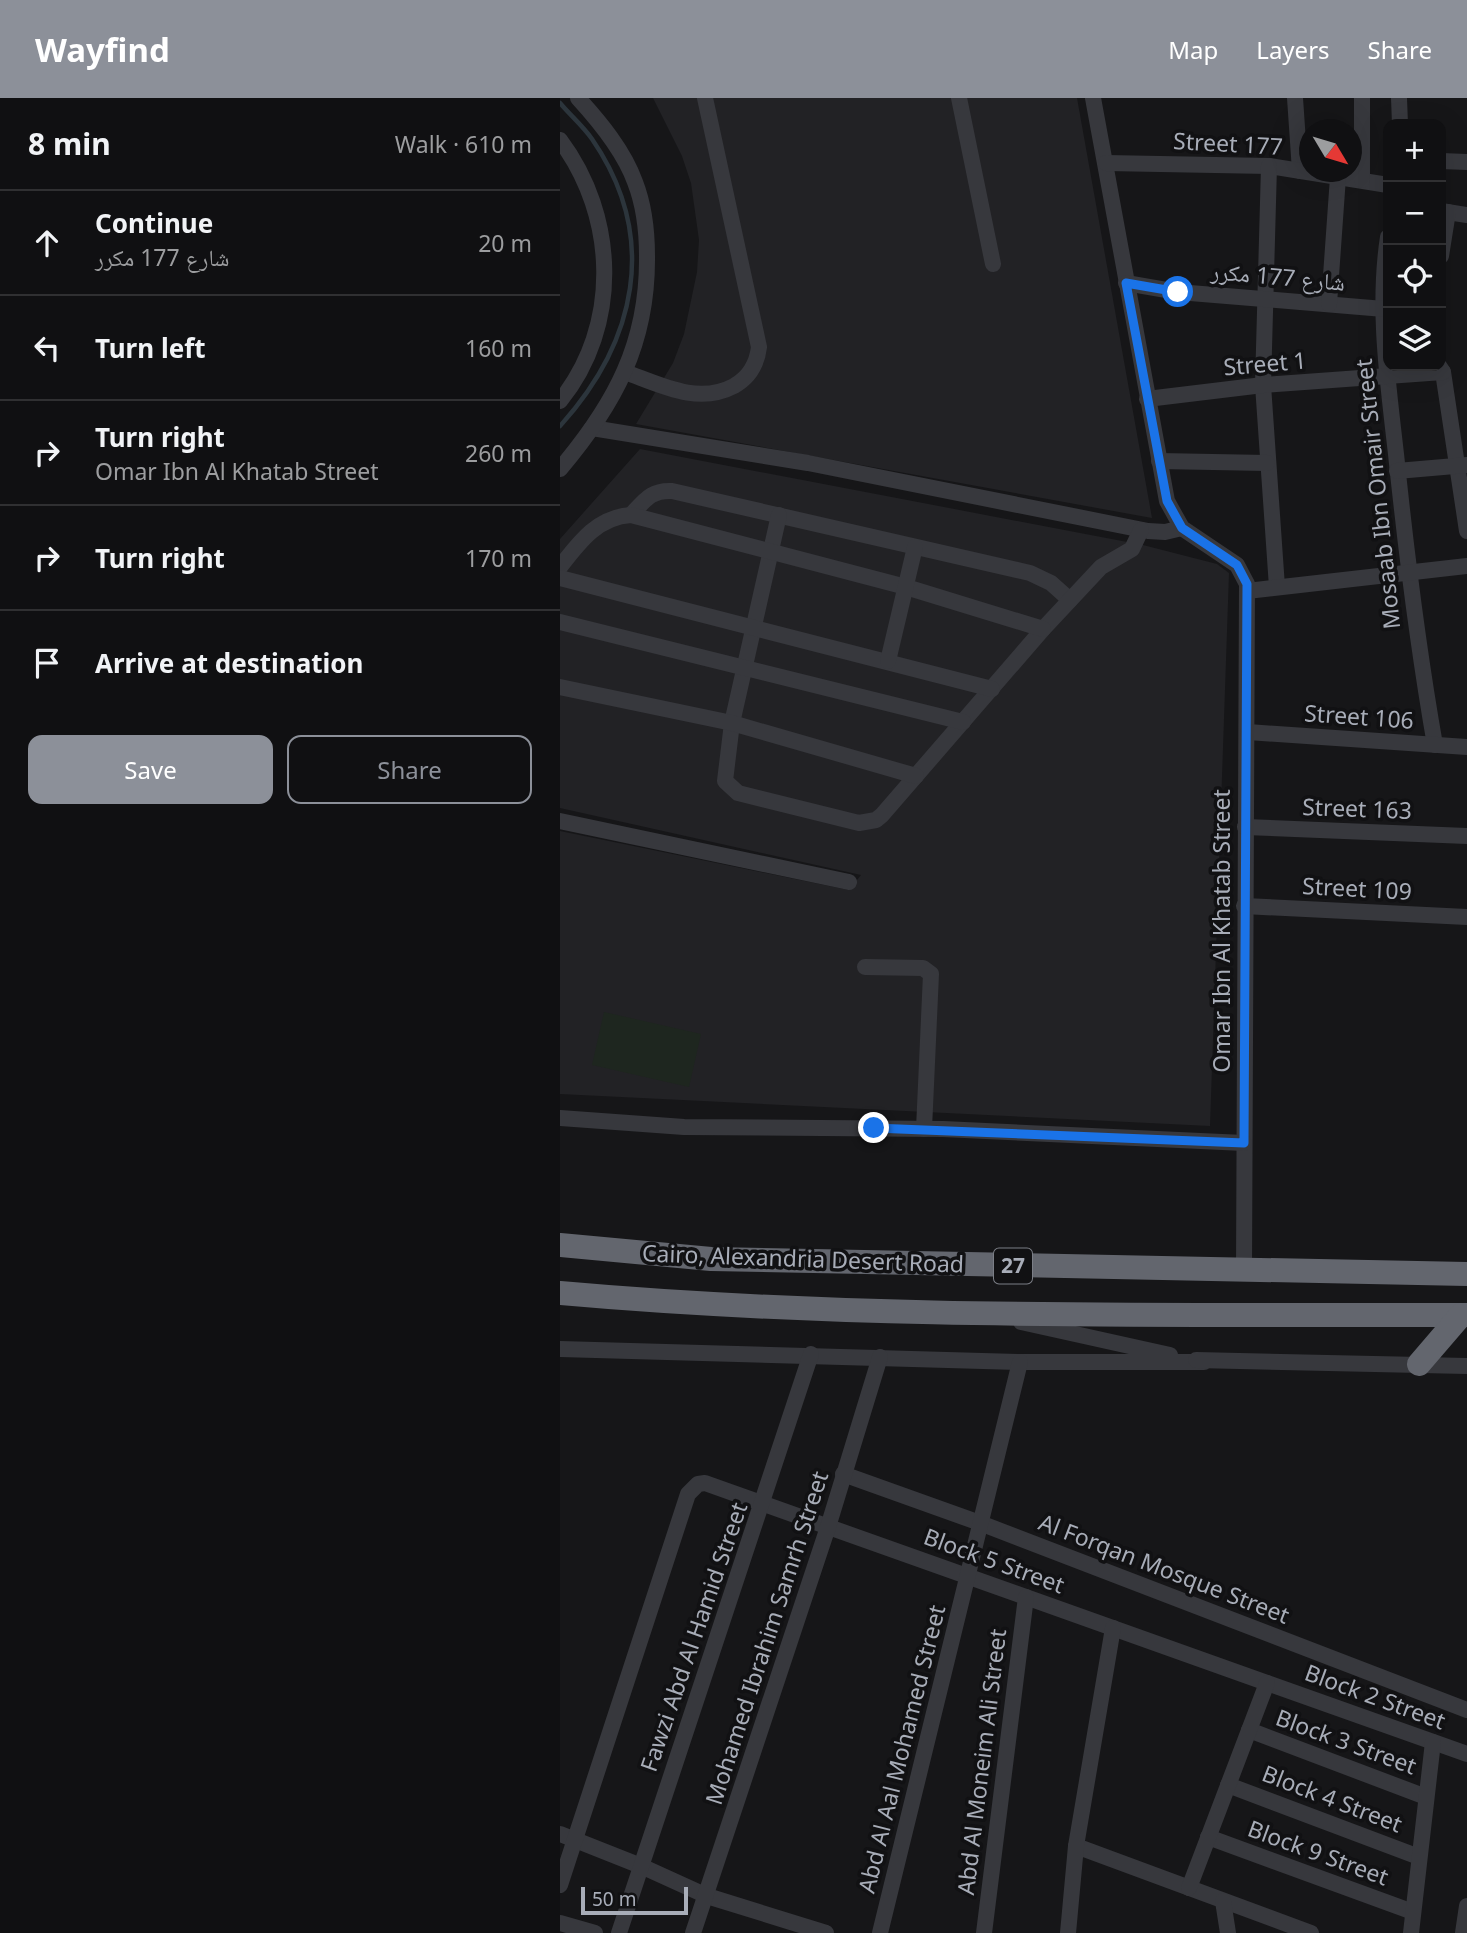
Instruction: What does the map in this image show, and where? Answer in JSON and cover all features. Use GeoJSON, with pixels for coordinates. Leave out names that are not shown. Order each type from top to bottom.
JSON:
{"type":"FeatureCollection","features":[{"type":"Feature","properties":{"kind":"highway","name":"Cairo, Alexandria Desert Road"},"geometry":{"type":"LineString","coordinates":[[560,1245],[711,1259],[1467,1274]]}},
{"type":"Feature","properties":{"kind":"highway","name":"Cairo, Alexandria Desert Road"},"geometry":{"type":"LineString","coordinates":[[560,1293],[692,1303],[981,1313],[1464,1315]]}},
{"type":"Feature","properties":{"kind":"highway"},"geometry":{"type":"LineString","coordinates":[[1419,1364],[1464,1315]]}},
{"type":"Feature","properties":{"kind":"street"},"geometry":{"type":"LineString","coordinates":[[560,469],[592,428],[625,372],[642,319],[647,273],[645,218],[635,182],[606,131],[578,98]]}},
{"type":"Feature","properties":{"kind":"street"},"geometry":{"type":"LineString","coordinates":[[625,372],[704,396],[738,384],[747,377],[758,356],[759,347],[705,98]]}},
{"type":"Feature","properties":{"kind":"street"},"geometry":{"type":"LineString","coordinates":[[959,98],[993,264]]}},
{"type":"Feature","properties":{"kind":"street"},"geometry":{"type":"LineString","coordinates":[[1093,98],[1167,501],[1182,528],[1237,565],[1243,571],[1247,591],[1467,566]]}},
{"type":"Feature","properties":{"kind":"street"},"geometry":{"type":"LineString","coordinates":[[1295,98],[1299,156]]}},
{"type":"Feature","properties":{"kind":"street"},"geometry":{"type":"LineString","coordinates":[[1362,98],[1362,119]]}},
{"type":"Feature","properties":{"kind":"street"},"geometry":{"type":"LineString","coordinates":[[1399,98],[1399,119]]}},
{"type":"Feature","properties":{"kind":"street"},"geometry":{"type":"LineString","coordinates":[[560,140],[590,192],[601,229],[606,274],[599,320],[588,356],[560,401]]}},
{"type":"Feature","properties":{"kind":"street"},"geometry":{"type":"LineString","coordinates":[[1446,161],[1467,162]]}},
{"type":"Feature","properties":{"kind":"street","name":"Street 177"},"geometry":{"type":"LineString","coordinates":[[1106,163],[1269,166],[1299,171]]}},
{"type":"Feature","properties":{"kind":"street"},"geometry":{"type":"LineString","coordinates":[[1269,166],[1263,385],[1277,587]]}},
{"type":"Feature","properties":{"kind":"street","name":"Street 177"},"geometry":{"type":"LineString","coordinates":[[1362,180],[1383,184]]}},
{"type":"Feature","properties":{"kind":"street"},"geometry":{"type":"LineString","coordinates":[[1329,304],[1338,182]]}},
{"type":"Feature","properties":{"kind":"street"},"geometry":{"type":"LineString","coordinates":[[1446,212],[1467,215]]}},
{"type":"Feature","properties":{"kind":"street","name":"Mosaab Ibn Omair Street"},"geometry":{"type":"LineString","coordinates":[[1384,308],[1382,275],[1387,245]]}},
{"type":"Feature","properties":{"kind":"street","name":"شارع 177 مكرر"},"geometry":{"type":"LineString","coordinates":[[1126,283],[1178,292],[1383,309]]}},
{"type":"Feature","properties":{"kind":"street","name":"Mosaab Ibn Omair Street"},"geometry":{"type":"LineString","coordinates":[[1387,371],[1409,573],[1435,745]]}},
{"type":"Feature","properties":{"kind":"street","name":"Street 1"},"geometry":{"type":"LineString","coordinates":[[1147,400],[1263,385],[1387,377],[1428,371]]}},
{"type":"Feature","properties":{"kind":"street"},"geometry":{"type":"LineString","coordinates":[[1441,371],[1462,466],[1467,531]]}},
{"type":"Feature","properties":{"kind":"street"},"geometry":{"type":"LineString","coordinates":[[592,428],[808,463],[1141,530],[1165,532],[1182,528]]}},
{"type":"Feature","properties":{"kind":"street"},"geometry":{"type":"LineString","coordinates":[[1159,461],[1267,463]]}},
{"type":"Feature","properties":{"kind":"street"},"geometry":{"type":"LineString","coordinates":[[1397,471],[1462,466]]}},
{"type":"Feature","properties":{"kind":"street"},"geometry":{"type":"LineString","coordinates":[[631,515],[650,494],[664,490],[1030,573],[1051,583],[1070,600]]}},
{"type":"Feature","properties":{"kind":"street"},"geometry":{"type":"LineString","coordinates":[[560,567],[600,523],[614,516],[631,515],[906,587],[1043,629]]}},
{"type":"Feature","properties":{"kind":"street"},"geometry":{"type":"LineString","coordinates":[[779,515],[732,723],[725,781],[738,793],[866,823],[876,820],[1043,629],[1101,567],[1132,549],[1141,530]]}},
{"type":"Feature","properties":{"kind":"street"},"geometry":{"type":"LineString","coordinates":[[888,662],[915,547]]}},
{"type":"Feature","properties":{"kind":"street"},"geometry":{"type":"LineString","coordinates":[[560,578],[992,689]]}},
{"type":"Feature","properties":{"kind":"street","name":"Omar Ibn Al Khatab Street"},"geometry":{"type":"LineString","coordinates":[[1244,1271],[1247,591]]}},
{"type":"Feature","properties":{"kind":"street"},"geometry":{"type":"LineString","coordinates":[[560,622],[963,722]]}},
{"type":"Feature","properties":{"kind":"street"},"geometry":{"type":"LineString","coordinates":[[560,687],[732,723],[916,776]]}},
{"type":"Feature","properties":{"kind":"street","name":"Street 106"},"geometry":{"type":"LineString","coordinates":[[1248,732],[1467,747]]}},
{"type":"Feature","properties":{"kind":"street"},"geometry":{"type":"LineString","coordinates":[[560,821],[849,881]]}},
{"type":"Feature","properties":{"kind":"street","name":"Street 163"},"geometry":{"type":"LineString","coordinates":[[1245,827],[1467,836]]}},
{"type":"Feature","properties":{"kind":"street","name":"Street 109"},"geometry":{"type":"LineString","coordinates":[[1244,906],[1467,917]]}},
{"type":"Feature","properties":{"kind":"street"},"geometry":{"type":"LineString","coordinates":[[865,967],[923,968],[931,975],[924,1129]]}},
{"type":"Feature","properties":{"kind":"street"},"geometry":{"type":"LineString","coordinates":[[560,1118],[684,1128],[924,1129],[1244,1143]]}},
{"type":"Feature","properties":{"kind":"street"},"geometry":{"type":"LineString","coordinates":[[981,1313],[1204,1362]]}},
{"type":"Feature","properties":{"kind":"street"},"geometry":{"type":"LineString","coordinates":[[560,1349],[1020,1362],[1467,1366]]}},
{"type":"Feature","properties":{"kind":"street","name":"Fawzi Abd Al Hamid Street"},"geometry":{"type":"LineString","coordinates":[[619,1933],[811,1354]]}},
{"type":"Feature","properties":{"kind":"street","name":"Mohamed Ibrahim Samrh Street"},"geometry":{"type":"LineString","coordinates":[[693,1933],[828,1527],[880,1357]]}},
{"type":"Feature","properties":{"kind":"street"},"geometry":{"type":"LineString","coordinates":[[1419,1364],[1434,1358],[1467,1358]]}},
{"type":"Feature","properties":{"kind":"street","name":"Abd Al Aal Mohamed Street"},"geometry":{"type":"LineString","coordinates":[[880,1933],[1020,1362]]}},
{"type":"Feature","properties":{"kind":"street","name":"Al Forqan Mosque Street"},"geometry":{"type":"LineString","coordinates":[[843,1474],[980,1523],[1467,1710]]}},
{"type":"Feature","properties":{"kind":"street","name":"Block 5 Street"},"geometry":{"type":"LineString","coordinates":[[568,1837],[688,1494],[698,1484],[705,1483],[1267,1682]]}},
{"type":"Feature","properties":{"kind":"street","name":"Abd Al Moneim Ali Street"},"geometry":{"type":"LineString","coordinates":[[984,1933],[1026,1597]]}},
{"type":"Feature","properties":{"kind":"street"},"geometry":{"type":"LineString","coordinates":[[1068,1933],[1076,1846],[1113,1628]]}},
{"type":"Feature","properties":{"kind":"street"},"geometry":{"type":"LineString","coordinates":[[1189,1888],[1267,1682]]}},
{"type":"Feature","properties":{"kind":"street","name":"Block 2 Street"},"geometry":{"type":"LineString","coordinates":[[1267,1682],[1467,1754]]}},
{"type":"Feature","properties":{"kind":"street","name":"Block 3 Street"},"geometry":{"type":"LineString","coordinates":[[1249,1730],[1426,1797]]}},
{"type":"Feature","properties":{"kind":"street"},"geometry":{"type":"LineString","coordinates":[[1411,1933],[1433,1742]]}},
{"type":"Feature","properties":{"kind":"street","name":"Block 4 Street"},"geometry":{"type":"LineString","coordinates":[[1228,1785],[1419,1857]]}},
{"type":"Feature","properties":{"kind":"street"},"geometry":{"type":"LineString","coordinates":[[560,1885],[568,1837],[707,1896],[826,1933]]}},
{"type":"Feature","properties":{"kind":"street","name":"Block 9 Street"},"geometry":{"type":"LineString","coordinates":[[1208,1838],[1413,1912]]}},
{"type":"Feature","properties":{"kind":"street"},"geometry":{"type":"LineString","coordinates":[[1076,1846],[1311,1933]]}},
{"type":"Feature","properties":{"kind":"street"},"geometry":{"type":"LineString","coordinates":[[1223,1900],[1228,1933]]}},
{"type":"Feature","properties":{"kind":"street"},"geometry":{"type":"LineString","coordinates":[[1463,1933],[1467,1906]]}},
{"type":"Feature","properties":{"kind":"street"},"geometry":{"type":"LineString","coordinates":[[560,1923],[595,1933]]}},
{"type":"Feature","properties":{"kind":"shaded area"},"geometry":{"type":"Polygon","coordinates":[[[653,98],[1077,98],[1152,518],[636,424],[673,363],[684,334],[697,272],[699,240],[691,183],[682,156],[653,98]]]}},
{"type":"Feature","properties":{"kind":"shaded area"},"geometry":{"type":"Polygon","coordinates":[[[640,449],[1143,545],[1217,564],[1229,573],[1210,1126],[560,1094],[560,831],[849,890],[861,875],[560,808],[560,539],[640,449]]]}},
{"type":"Feature","properties":{"kind":"shaded area"},"geometry":{"type":"Polygon","coordinates":[[[604,1012],[701,1034],[689,1087],[592,1065],[604,1012]]]}},
{"type":"Feature","properties":{"kind":"waterway"},"geometry":{"type":"LineString","coordinates":[[560,103],[592,139],[613,176],[626,214],[632,251],[630,288],[621,324],[607,360],[586,394],[560,426]]}},
{"type":"Feature","properties":{"kind":"route"},"geometry":{"type":"LineString","coordinates":[[874,1128],[1244,1143],[1247,584],[1243,571],[1237,565],[1182,528],[1171,511],[1126,283],[1178,292]]}}]}
